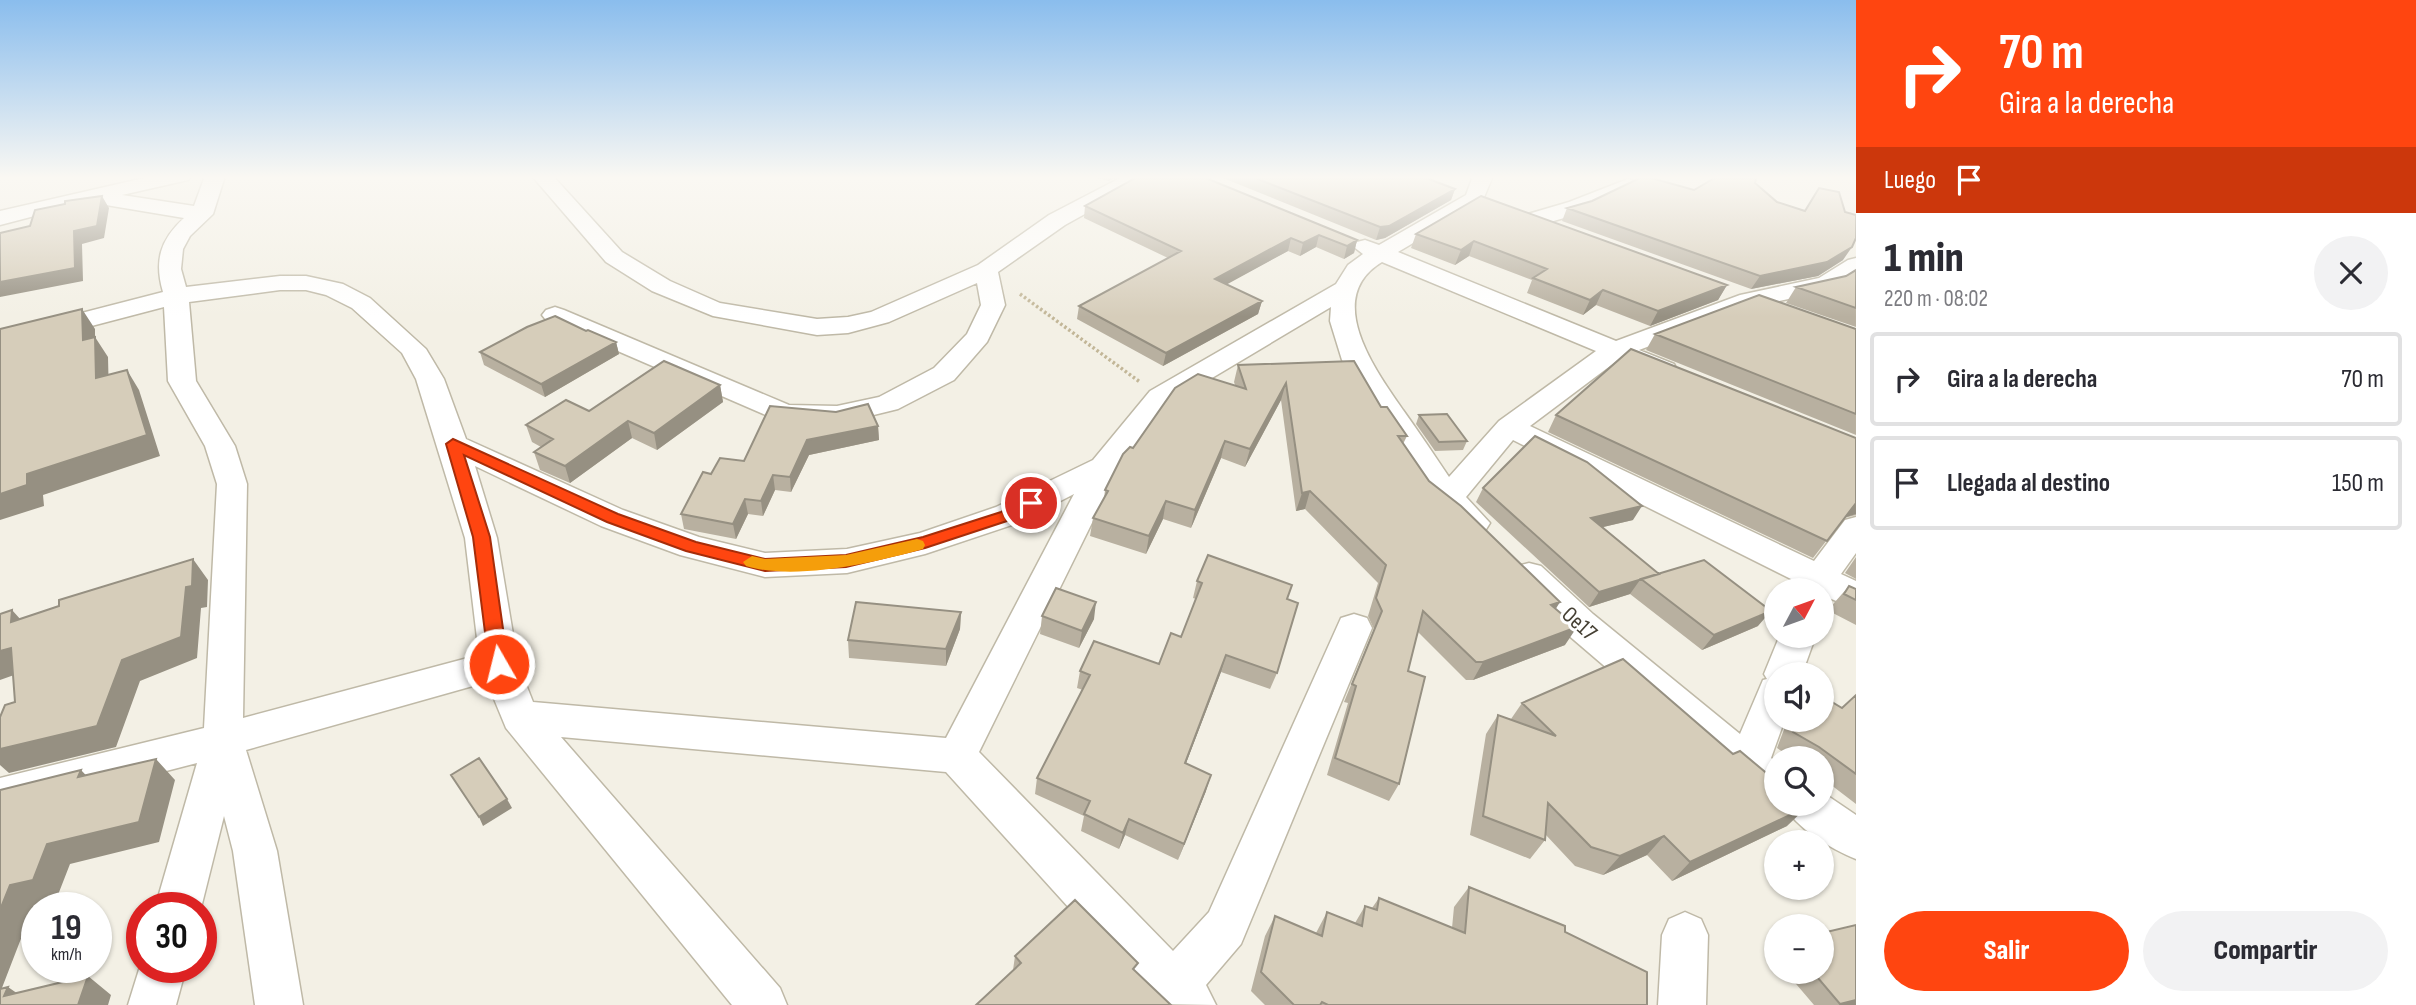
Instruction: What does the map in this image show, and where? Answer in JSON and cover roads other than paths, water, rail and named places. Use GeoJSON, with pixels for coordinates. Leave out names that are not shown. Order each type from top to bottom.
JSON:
{"type":"FeatureCollection","features":[{"type":"Feature","properties":{"kind":"street"},"geometry":{"type":"LineString","coordinates":[[182,892],[223,740],[232,484],[220,446],[181,381],[176,296],[169,274],[169,255],[173,242],[191,223]]}},
{"type":"Feature","properties":{"kind":"street"},"geometry":{"type":"LineString","coordinates":[[584,223],[614,257],[661,286],[713,309],[817,327],[870,320],[986,270],[1053,223]]}},
{"type":"Feature","properties":{"kind":"street"},"geometry":{"type":"LineString","coordinates":[[957,756],[1104,467],[1160,397],[1345,289],[1356,270],[1432,223]]}},
{"type":"Feature","properties":{"kind":"street"},"geometry":{"type":"LineString","coordinates":[[1534,223],[1568,235]]}},
{"type":"Feature","properties":{"kind":"street"},"geometry":{"type":"LineString","coordinates":[[1343,237],[1691,381]]}},
{"type":"Feature","properties":{"kind":"street"},"geometry":{"type":"LineString","coordinates":[[1448,498],[1509,428],[1615,349],[1749,300],[1827,284],[1856,265]]}},
{"type":"Feature","properties":{"kind":"street"},"geometry":{"type":"LineString","coordinates":[[555,315],[785,413],[836,415],[888,403],[944,374],[978,337],[993,305],[986,270]]}},
{"type":"Feature","properties":{"kind":"street"},"geometry":{"type":"LineString","coordinates":[[0,342],[176,296],[229,287],[306,283],[334,289],[361,303],[413,349],[430,379],[481,537],[499,664],[520,717],[762,1005]]}},
{"type":"Feature","properties":{"kind":"street"},"geometry":{"type":"LineString","coordinates":[[1710,286],[1784,313]]}},
{"type":"Feature","properties":{"kind":"street","name":"Oe17"},"geometry":{"type":"LineString","coordinates":[[1345,289],[1343,321],[1355,360],[1448,498],[1580,624],[1762,774]]}},
{"type":"Feature","properties":{"kind":"street"},"geometry":{"type":"LineString","coordinates":[[1509,428],[1806,578]]}},
{"type":"Feature","properties":{"kind":"street"},"geometry":{"type":"LineString","coordinates":[[453,444],[612,518],[692,547],[765,565],[846,561],[925,543],[1007,516],[1104,467]]}},
{"type":"Feature","properties":{"kind":"street"},"geometry":{"type":"LineString","coordinates":[[1822,578],[1856,528]]}},
{"type":"Feature","properties":{"kind":"street"},"geometry":{"type":"LineString","coordinates":[[1834,589],[1856,596]]}},
{"type":"Feature","properties":{"kind":"street"},"geometry":{"type":"LineString","coordinates":[[520,717],[957,756],[1182,996],[1225,928],[1354,628]]}},
{"type":"Feature","properties":{"kind":"street"},"geometry":{"type":"LineString","coordinates":[[0,796],[223,740],[499,664]]}},
{"type":"Feature","properties":{"kind":"street"},"geometry":{"type":"LineString","coordinates":[[1762,774],[1769,732]]}},
{"type":"Feature","properties":{"kind":"street"},"geometry":{"type":"LineString","coordinates":[[223,740],[255,851],[279,1005]]}},
{"type":"Feature","properties":{"kind":"street"},"geometry":{"type":"LineString","coordinates":[[1823,816],[1856,839]]}},
{"type":"Feature","properties":{"kind":"street"},"geometry":{"type":"LineString","coordinates":[[1682,1005],[1685,934]]}},
{"type":"Feature","properties":{"kind":"street"},"geometry":{"type":"LineString","coordinates":[[152,1005],[158,983]]}}]}
